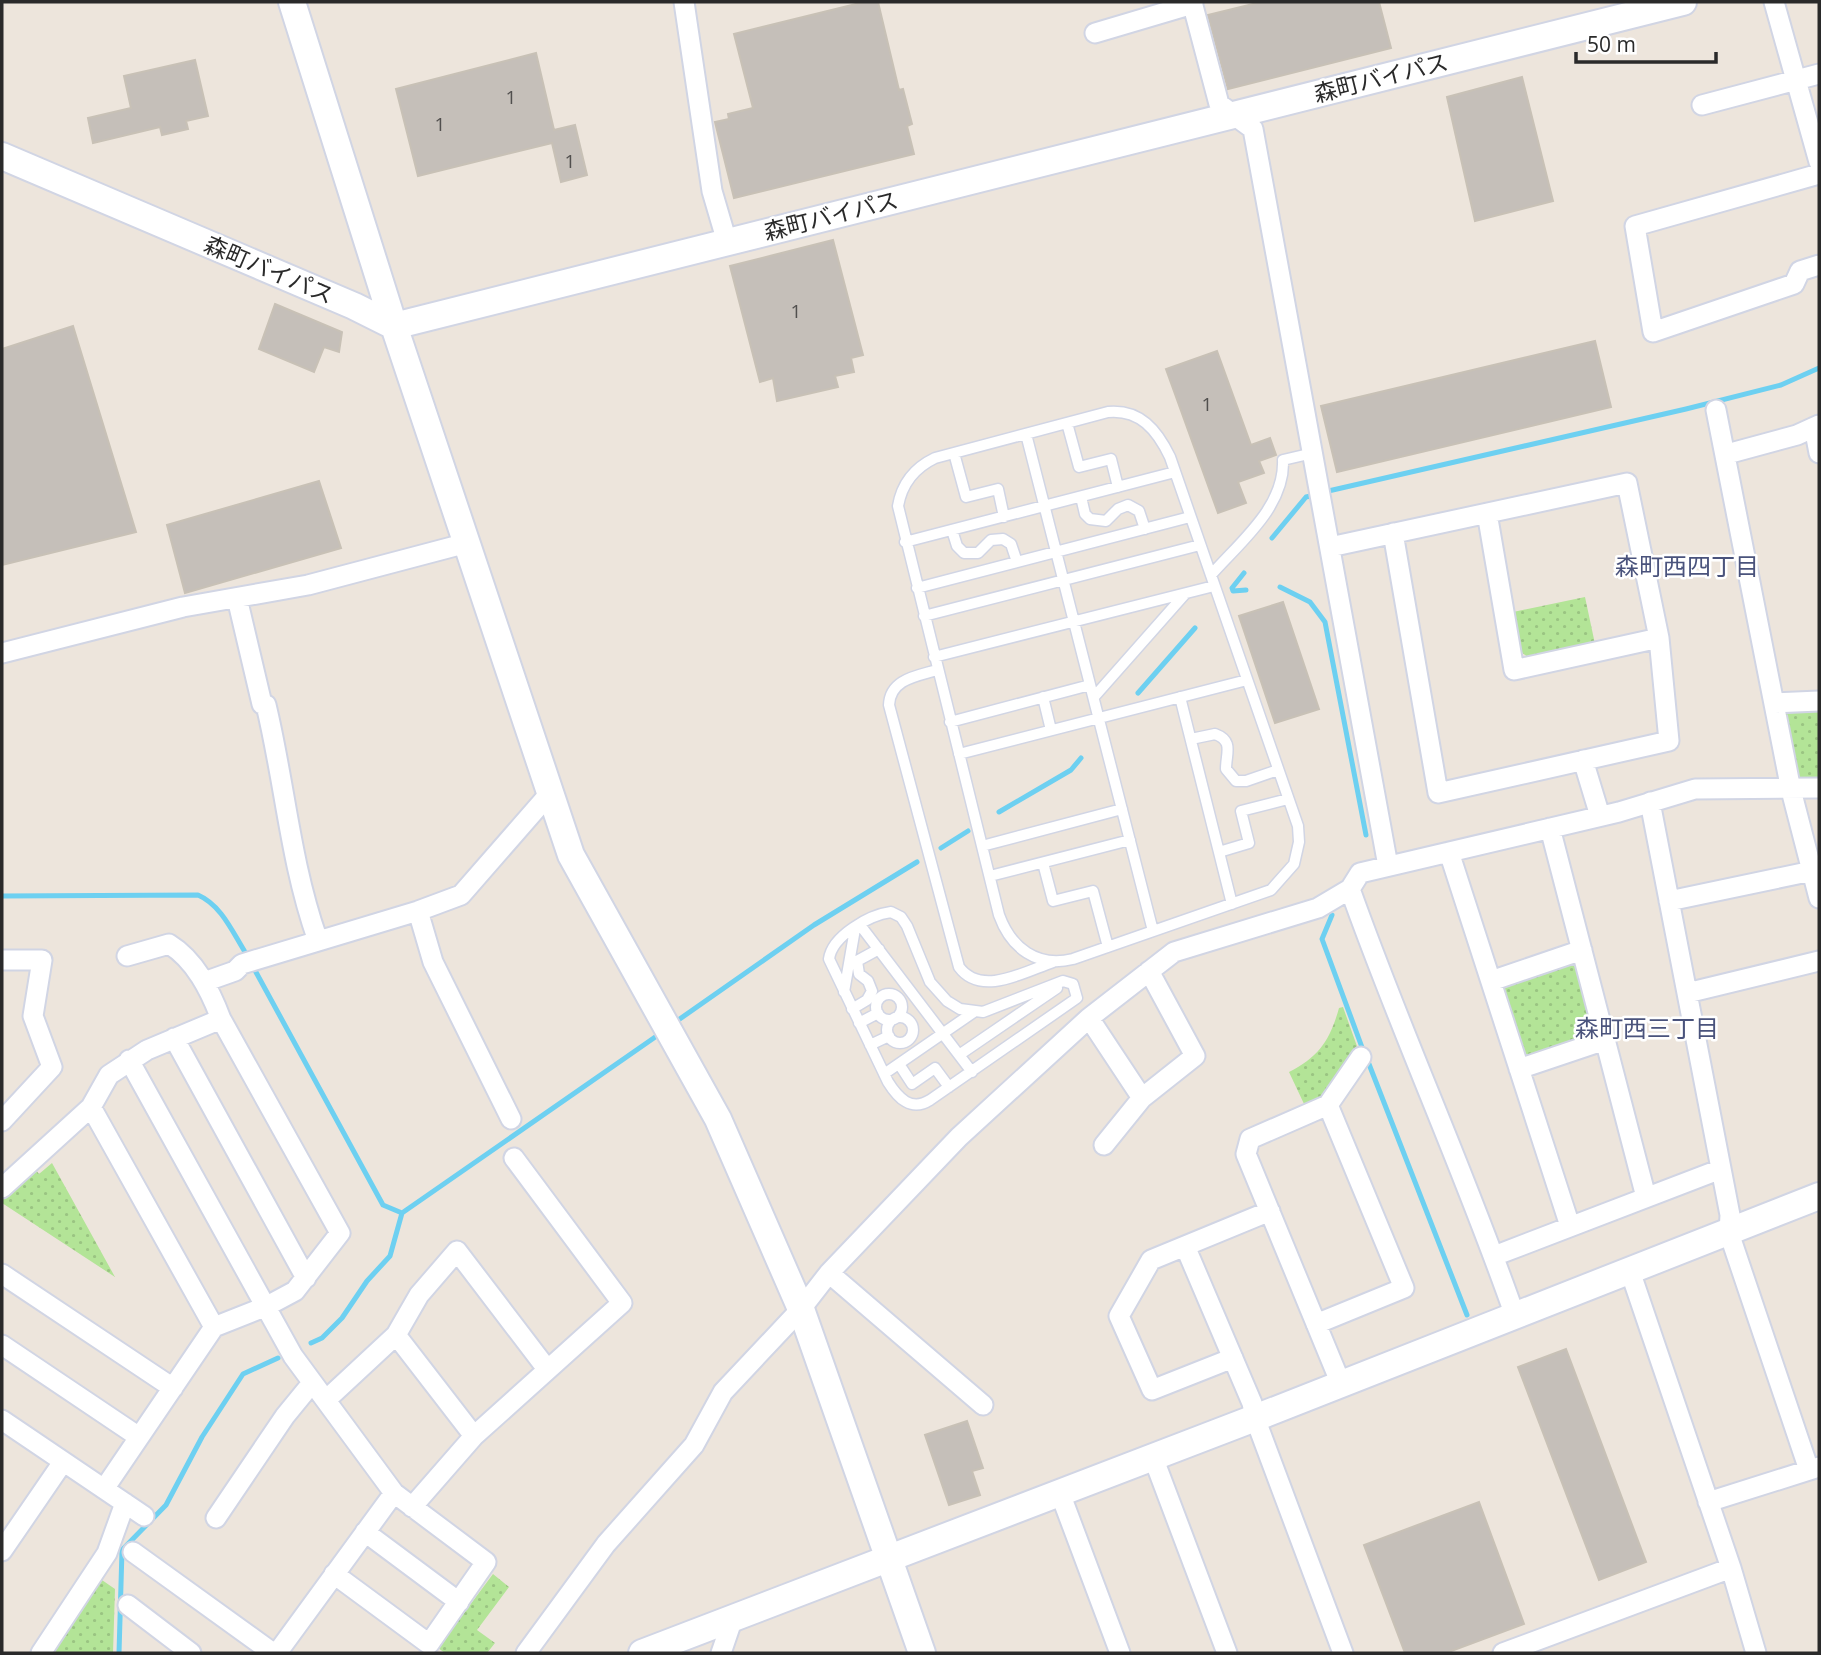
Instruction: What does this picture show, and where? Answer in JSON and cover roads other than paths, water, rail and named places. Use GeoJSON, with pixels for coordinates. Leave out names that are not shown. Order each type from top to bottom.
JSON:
{"type":"FeatureCollection","features":[{"type":"Feature","properties":{"kind":"street"},"geometry":{"type":"LineString","coordinates":[[292,2],[394,326],[550,793],[583,880],[718,1119],[801,1309],[922,1653]]}},
{"type":"Feature","properties":{"kind":"street"},"geometry":{"type":"LineString","coordinates":[[684,2],[712,191],[727,242]]}},
{"type":"Feature","properties":{"kind":"street","name":"森町バイパス"},"geometry":{"type":"LineString","coordinates":[[2,156],[354,306],[394,326],[1683,2]]}},
{"type":"Feature","properties":{"kind":"street"},"geometry":{"type":"LineString","coordinates":[[1774,2],[1819,162]]}},
{"type":"Feature","properties":{"kind":"street"},"geometry":{"type":"LineString","coordinates":[[1095,33],[1192,3],[1219,104],[1253,129],[1388,866]]}},
{"type":"Feature","properties":{"kind":"street"},"geometry":{"type":"LineString","coordinates":[[1702,105],[1819,74]]}},
{"type":"Feature","properties":{"kind":"street"},"geometry":{"type":"LineString","coordinates":[[1819,174],[1635,226],[1653,332],[1794,284],[1800,271],[1819,265]]}},
{"type":"Feature","properties":{"kind":"street"},"geometry":{"type":"LineString","coordinates":[[1716,410],[1727,454],[1791,790],[1819,898]]}},
{"type":"Feature","properties":{"kind":"street"},"geometry":{"type":"LineString","coordinates":[[1727,454],[1797,435],[1817,426],[1819,453]]}},
{"type":"Feature","properties":{"kind":"street"},"geometry":{"type":"LineString","coordinates":[[1330,547],[1393,533],[1627,483],[1659,638],[1669,741],[1438,793],[1393,533]]}},
{"type":"Feature","properties":{"kind":"street"},"geometry":{"type":"LineString","coordinates":[[1487,513],[1514,670],[1659,638]]}},
{"type":"Feature","properties":{"kind":"street"},"geometry":{"type":"LineString","coordinates":[[2,653],[183,607],[308,585],[467,543]]}},
{"type":"Feature","properties":{"kind":"street"},"geometry":{"type":"LineString","coordinates":[[236,598],[251,666],[262,704],[266,705],[280,762],[286,821],[317,938],[314,943]]}},
{"type":"Feature","properties":{"kind":"street"},"geometry":{"type":"LineString","coordinates":[[1775,703],[1819,701]]}},
{"type":"Feature","properties":{"kind":"street"},"geometry":{"type":"LineString","coordinates":[[1583,760],[1600,816]]}},
{"type":"Feature","properties":{"kind":"street"},"geometry":{"type":"LineString","coordinates":[[526,1653],[606,1544],[694,1445],[723,1392],[801,1309],[829,1273],[959,1138],[1089,1018],[1174,952],[1318,908],[1350,889],[1360,873],[1600,816],[1695,789],[1819,788]]}},
{"type":"Feature","properties":{"kind":"street"},"geometry":{"type":"LineString","coordinates":[[204,982],[251,962],[418,911],[461,895],[550,793]]}},
{"type":"Feature","properties":{"kind":"street"},"geometry":{"type":"LineString","coordinates":[[1650,802],[1730,1215],[1729,1233],[1814,1468],[1708,1502]]}},
{"type":"Feature","properties":{"kind":"street"},"geometry":{"type":"LineString","coordinates":[[1550,828],[1646,1197]]}},
{"type":"Feature","properties":{"kind":"street"},"geometry":{"type":"LineString","coordinates":[[1449,852],[1570,1226]]}},
{"type":"Feature","properties":{"kind":"street"},"geometry":{"type":"LineString","coordinates":[[1669,901],[1812,871]]}},
{"type":"Feature","properties":{"kind":"street"},"geometry":{"type":"LineString","coordinates":[[1350,889],[1384,984],[1494,1256],[1515,1316]]}},
{"type":"Feature","properties":{"kind":"street"},"geometry":{"type":"LineString","coordinates":[[418,911],[433,962],[511,1119]]}},
{"type":"Feature","properties":{"kind":"street"},"geometry":{"type":"LineString","coordinates":[[104,1489],[214,1326],[267,1306],[295,1291],[340,1233],[220,1019],[204,982],[184,953],[169,944],[127,957]]}},
{"type":"Feature","properties":{"kind":"street"},"geometry":{"type":"LineString","coordinates":[[1490,981],[1582,950]]}},
{"type":"Feature","properties":{"kind":"street"},"geometry":{"type":"LineString","coordinates":[[2,960],[42,960],[33,1016],[52,1067],[2,1121]]}},
{"type":"Feature","properties":{"kind":"street"},"geometry":{"type":"LineString","coordinates":[[1687,993],[1819,961]]}},
{"type":"Feature","properties":{"kind":"street"},"geometry":{"type":"LineString","coordinates":[[1104,1145],[1142,1098],[1195,1056],[1149,971]]}},
{"type":"Feature","properties":{"kind":"street"},"geometry":{"type":"LineString","coordinates":[[1089,1018],[1142,1098]]}},
{"type":"Feature","properties":{"kind":"street"},"geometry":{"type":"LineString","coordinates":[[2,1188],[91,1107],[109,1074],[129,1060],[220,1019]]}},
{"type":"Feature","properties":{"kind":"street"},"geometry":{"type":"LineString","coordinates":[[174,1038],[306,1278]]}},
{"type":"Feature","properties":{"kind":"street"},"geometry":{"type":"LineString","coordinates":[[1519,1069],[1605,1040]]}},
{"type":"Feature","properties":{"kind":"street"},"geometry":{"type":"LineString","coordinates":[[1341,1384],[1245,1154],[1250,1139],[1328,1105],[1361,1057]]}},
{"type":"Feature","properties":{"kind":"street"},"geometry":{"type":"LineString","coordinates":[[129,1060],[293,1356],[312,1383],[394,1493],[486,1562],[429,1644],[334,1574]]}},
{"type":"Feature","properties":{"kind":"street"},"geometry":{"type":"LineString","coordinates":[[1316,1324],[1404,1288],[1328,1105]]}},
{"type":"Feature","properties":{"kind":"street"},"geometry":{"type":"LineString","coordinates":[[91,1107],[214,1326]]}},
{"type":"Feature","properties":{"kind":"street"},"geometry":{"type":"LineString","coordinates":[[412,1507],[474,1436],[622,1303],[514,1158]]}},
{"type":"Feature","properties":{"kind":"street"},"geometry":{"type":"LineString","coordinates":[[1494,1256],[1721,1169]]}},
{"type":"Feature","properties":{"kind":"street"},"geometry":{"type":"LineString","coordinates":[[642,1653],[1255,1418],[1819,1196]]}},
{"type":"Feature","properties":{"kind":"street"},"geometry":{"type":"LineString","coordinates":[[1233,1358],[1152,1390],[1119,1316],[1151,1260],[1270,1211]]}},
{"type":"Feature","properties":{"kind":"street"},"geometry":{"type":"LineString","coordinates":[[1185,1246],[1233,1358],[1343,1653]]}},
{"type":"Feature","properties":{"kind":"street"},"geometry":{"type":"LineString","coordinates":[[326,1400],[396,1335],[419,1295],[457,1251],[547,1369]]}},
{"type":"Feature","properties":{"kind":"street"},"geometry":{"type":"LineString","coordinates":[[1630,1271],[1731,1568],[1756,1653]]}},
{"type":"Feature","properties":{"kind":"street"},"geometry":{"type":"LineString","coordinates":[[829,1273],[983,1405]]}},
{"type":"Feature","properties":{"kind":"street"},"geometry":{"type":"LineString","coordinates":[[2,1274],[173,1388]]}},
{"type":"Feature","properties":{"kind":"street"},"geometry":{"type":"LineString","coordinates":[[396,1335],[474,1436]]}},
{"type":"Feature","properties":{"kind":"street"},"geometry":{"type":"LineString","coordinates":[[2,1345],[139,1437]]}},
{"type":"Feature","properties":{"kind":"street"},"geometry":{"type":"LineString","coordinates":[[216,1518],[285,1416],[312,1383]]}},
{"type":"Feature","properties":{"kind":"street"},"geometry":{"type":"LineString","coordinates":[[2,1420],[144,1516]]}},
{"type":"Feature","properties":{"kind":"street"},"geometry":{"type":"LineString","coordinates":[[1153,1457],[1227,1653]]}},
{"type":"Feature","properties":{"kind":"street"},"geometry":{"type":"LineString","coordinates":[[2,1551],[63,1462]]}},
{"type":"Feature","properties":{"kind":"street"},"geometry":{"type":"LineString","coordinates":[[133,1552],[275,1653],[394,1493]]}},
{"type":"Feature","properties":{"kind":"street"},"geometry":{"type":"LineString","coordinates":[[1060,1493],[1120,1653]]}},
{"type":"Feature","properties":{"kind":"street"},"geometry":{"type":"LineString","coordinates":[[41,1653],[107,1553],[125,1503]]}},
{"type":"Feature","properties":{"kind":"street"},"geometry":{"type":"LineString","coordinates":[[365,1532],[459,1602]]}},
{"type":"Feature","properties":{"kind":"street"},"geometry":{"type":"LineString","coordinates":[[1503,1653],[1731,1568]]}},
{"type":"Feature","properties":{"kind":"street"},"geometry":{"type":"LineString","coordinates":[[128,1605],[191,1653]]}},
{"type":"Feature","properties":{"kind":"street"},"geometry":{"type":"LineString","coordinates":[[721,1653],[733,1618]]}},
{"type":"Feature","properties":{"kind":"lane"},"geometry":{"type":"LineString","coordinates":[[937,670],[899,683],[889,697],[889,705],[959,967],[969,979],[986,983],[1108,947],[1271,890],[1294,864],[1299,835],[1175,472],[1156,432],[1132,414],[1108,412],[954,453],[928,461],[911,474],[904,484],[898,506],[950,722],[1008,935],[1026,953],[1053,962]]}},
{"type":"Feature","properties":{"kind":"lane"},"geometry":{"type":"LineString","coordinates":[[1067,423],[1079,467],[1111,459],[1118,487]]}},
{"type":"Feature","properties":{"kind":"lane"},"geometry":{"type":"LineString","coordinates":[[1026,433],[1153,931]]}},
{"type":"Feature","properties":{"kind":"lane"},"geometry":{"type":"LineString","coordinates":[[954,453],[965,497],[998,489],[1004,516]]}},
{"type":"Feature","properties":{"kind":"lane"},"geometry":{"type":"LineString","coordinates":[[1211,575],[1275,499],[1283,481],[1283,460],[1313,453]]}},
{"type":"Feature","properties":{"kind":"lane"},"geometry":{"type":"LineString","coordinates":[[905,542],[1175,472]]}},
{"type":"Feature","properties":{"kind":"lane"},"geometry":{"type":"LineString","coordinates":[[1081,496],[1090,519],[1106,521],[1118,509],[1128,505],[1139,511],[1145,529]]}},
{"type":"Feature","properties":{"kind":"lane"},"geometry":{"type":"LineString","coordinates":[[917,588],[1190,517]]}},
{"type":"Feature","properties":{"kind":"lane"},"geometry":{"type":"LineString","coordinates":[[952,530],[958,548],[964,553],[978,553],[991,540],[1003,538],[1011,544],[1017,562]]}},
{"type":"Feature","properties":{"kind":"lane"},"geometry":{"type":"LineString","coordinates":[[924,616],[1200,545]]}},
{"type":"Feature","properties":{"kind":"lane"},"geometry":{"type":"LineString","coordinates":[[934,657],[1214,586]]}},
{"type":"Feature","properties":{"kind":"lane"},"geometry":{"type":"LineString","coordinates":[[1094,697],[1185,593]]}},
{"type":"Feature","properties":{"kind":"lane"},"geometry":{"type":"LineString","coordinates":[[959,754],[1247,680]]}},
{"type":"Feature","properties":{"kind":"lane"},"geometry":{"type":"LineString","coordinates":[[950,722],[1090,685]]}},
{"type":"Feature","properties":{"kind":"lane"},"geometry":{"type":"LineString","coordinates":[[1043,697],[1051,730]]}},
{"type":"Feature","properties":{"kind":"lane"},"geometry":{"type":"LineString","coordinates":[[1180,697],[1233,904]]}},
{"type":"Feature","properties":{"kind":"lane"},"geometry":{"type":"LineString","coordinates":[[1191,739],[1214,734],[1225,739],[1229,749],[1226,769],[1236,781],[1246,781],[1278,770]]}},
{"type":"Feature","properties":{"kind":"lane"},"geometry":{"type":"LineString","coordinates":[[1219,852],[1249,843],[1241,811],[1288,799]]}},
{"type":"Feature","properties":{"kind":"lane"},"geometry":{"type":"LineString","coordinates":[[982,846],[1122,809]]}},
{"type":"Feature","properties":{"kind":"lane"},"geometry":{"type":"LineString","coordinates":[[990,876],[1130,841]]}},
{"type":"Feature","properties":{"kind":"lane"},"geometry":{"type":"LineString","coordinates":[[1043,863],[1053,901],[1093,891],[1108,947]]}},
{"type":"Feature","properties":{"kind":"lane"},"geometry":{"type":"LineString","coordinates":[[885,913],[901,917],[937,991],[953,1006],[974,1012],[989,1010],[1066,981],[1073,984],[1078,991],[1075,1002],[924,1104],[914,1105],[896,1094],[844,992],[829,954],[833,944],[885,913]]}},
{"type":"Feature","properties":{"kind":"lane"},"geometry":{"type":"LineString","coordinates":[[858,927],[879,949],[972,1072]]}},
{"type":"Feature","properties":{"kind":"lane"},"geometry":{"type":"LineString","coordinates":[[844,992],[858,927]]}},
{"type":"Feature","properties":{"kind":"lane"},"geometry":{"type":"LineString","coordinates":[[852,1009],[867,1000],[872,991],[868,981],[859,974],[857,961],[879,949]]}},
{"type":"Feature","properties":{"kind":"lane"},"geometry":{"type":"LineString","coordinates":[[959,1055],[1066,981]]}},
{"type":"Feature","properties":{"kind":"lane"},"geometry":{"type":"LineString","coordinates":[[888,1036],[888,1025],[893,1019],[901,1009],[898,999],[892,995],[879,1000],[878,1013],[885,1020],[893,1019],[908,1020],[912,1035],[906,1041],[898,1043],[888,1036]]}},
{"type":"Feature","properties":{"kind":"lane"},"geometry":{"type":"LineString","coordinates":[[884,1074],[974,1012]]}},
{"type":"Feature","properties":{"kind":"lane"},"geometry":{"type":"LineString","coordinates":[[859,1023],[878,1013]]}},
{"type":"Feature","properties":{"kind":"lane"},"geometry":{"type":"LineString","coordinates":[[870,1045],[888,1036]]}},
{"type":"Feature","properties":{"kind":"lane"},"geometry":{"type":"LineString","coordinates":[[899,1063],[912,1084],[935,1068],[949,1087]]}},
{"type":"Feature","properties":{"kind":"waterway"},"geometry":{"type":"LineString","coordinates":[[1324,492],[1686,409],[1781,385],[1819,368]]}},
{"type":"Feature","properties":{"kind":"waterway"},"geometry":{"type":"LineString","coordinates":[[1272,538],[1306,497],[1315,495]]}},
{"type":"Feature","properties":{"kind":"waterway"},"geometry":{"type":"LineString","coordinates":[[1244,573],[1232,588],[1233,591],[1246,590]]}},
{"type":"Feature","properties":{"kind":"waterway"},"geometry":{"type":"LineString","coordinates":[[1280,587],[1310,602],[1325,622],[1366,835]]}},
{"type":"Feature","properties":{"kind":"waterway"},"geometry":{"type":"LineString","coordinates":[[1138,693],[1195,628]]}},
{"type":"Feature","properties":{"kind":"waterway"},"geometry":{"type":"LineString","coordinates":[[999,812],[1071,770],[1081,758]]}},
{"type":"Feature","properties":{"kind":"waterway"},"geometry":{"type":"LineString","coordinates":[[941,848],[968,831]]}},
{"type":"Feature","properties":{"kind":"waterway"},"geometry":{"type":"LineString","coordinates":[[674,1023],[814,925],[917,862]]}},
{"type":"Feature","properties":{"kind":"waterway"},"geometry":{"type":"LineString","coordinates":[[2,896],[198,895],[206,899],[225,919],[245,952],[383,1205],[402,1213],[661,1033]]}},
{"type":"Feature","properties":{"kind":"waterway"},"geometry":{"type":"LineString","coordinates":[[1332,915],[1322,939],[1363,1050]]}},
{"type":"Feature","properties":{"kind":"waterway"},"geometry":{"type":"LineString","coordinates":[[1367,1059],[1467,1315]]}},
{"type":"Feature","properties":{"kind":"waterway"},"geometry":{"type":"LineString","coordinates":[[311,1343],[322,1338],[342,1318],[367,1281],[390,1256],[402,1213]]}},
{"type":"Feature","properties":{"kind":"waterway"},"geometry":{"type":"LineString","coordinates":[[119,1653],[122,1550],[166,1505],[202,1437],[243,1374],[278,1358]]}},
{"type":"Feature","properties":{"kind":"district","name":"森町西四丁目"},"geometry":{"type":"Point","coordinates":[1687,567]}},
{"type":"Feature","properties":{"kind":"district","name":"森町西三丁目"},"geometry":{"type":"Point","coordinates":[1647,1029]}}]}
